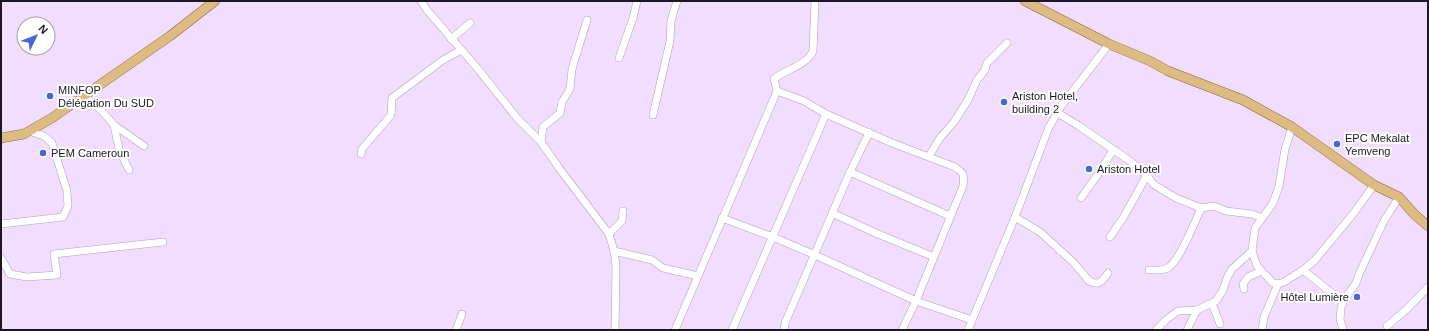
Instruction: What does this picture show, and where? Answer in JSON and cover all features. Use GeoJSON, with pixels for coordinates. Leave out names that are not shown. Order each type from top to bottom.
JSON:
{"type":"FeatureCollection","features":[{"type":"Feature","properties":{"kind":"main road"},"geometry":{"type":"LineString","coordinates":[[1,138],[24,134],[52,118],[170,36],[215,1]]}},
{"type":"Feature","properties":{"kind":"main road"},"geometry":{"type":"LineString","coordinates":[[1025,1],[1109,44],[1150,61],[1168,71],[1243,100],[1292,128],[1374,185],[1398,197],[1414,215],[1428,226]]}},
{"type":"Feature","properties":{"kind":"street"},"geometry":{"type":"LineString","coordinates":[[421,1],[426,10],[492,86],[517,118],[541,142],[608,234],[614,251],[616,266],[615,330]]}},
{"type":"Feature","properties":{"kind":"street"},"geometry":{"type":"LineString","coordinates":[[620,58],[636,1]]}},
{"type":"Feature","properties":{"kind":"street"},"geometry":{"type":"LineString","coordinates":[[654,115],[670,41],[671,21],[677,1]]}},
{"type":"Feature","properties":{"kind":"street"},"geometry":{"type":"LineString","coordinates":[[675,330],[777,91],[774,79],[799,65],[811,55],[813,51],[815,1]]}},
{"type":"Feature","properties":{"kind":"street"},"geometry":{"type":"LineString","coordinates":[[541,142],[543,127],[560,113],[562,102],[570,89],[572,68],[586,20]]}},
{"type":"Feature","properties":{"kind":"street"},"geometry":{"type":"LineString","coordinates":[[451,39],[470,23]]}},
{"type":"Feature","properties":{"kind":"street"},"geometry":{"type":"LineString","coordinates":[[929,156],[940,138],[954,122],[968,100],[977,80],[985,70],[987,63],[1007,43]]}},
{"type":"Feature","properties":{"kind":"street"},"geometry":{"type":"LineString","coordinates":[[968,330],[1050,127],[1062,105],[1109,44]]}},
{"type":"Feature","properties":{"kind":"street"},"geometry":{"type":"LineString","coordinates":[[361,154],[362,149],[391,115],[392,98],[442,60],[461,50]]}},
{"type":"Feature","properties":{"kind":"street"},"geometry":{"type":"LineString","coordinates":[[777,91],[804,100],[826,114],[892,143],[956,167],[962,172],[964,176],[963,186],[916,301],[902,330]]}},
{"type":"Feature","properties":{"kind":"street"},"geometry":{"type":"LineString","coordinates":[[84,96],[101,110],[114,125],[144,146]]}},
{"type":"Feature","properties":{"kind":"street"},"geometry":{"type":"LineString","coordinates":[[1058,113],[1130,161],[1147,175],[1153,184],[1176,198],[1201,208],[1214,206],[1226,211],[1252,214],[1262,218]]}},
{"type":"Feature","properties":{"kind":"street"},"geometry":{"type":"LineString","coordinates":[[732,330],[826,114]]}},
{"type":"Feature","properties":{"kind":"street"},"geometry":{"type":"LineString","coordinates":[[114,125],[119,149],[129,170]]}},
{"type":"Feature","properties":{"kind":"street"},"geometry":{"type":"LineString","coordinates":[[1278,284],[1269,280],[1257,266],[1252,251],[1255,228],[1273,203],[1279,186],[1285,149],[1292,128]]}},
{"type":"Feature","properties":{"kind":"street"},"geometry":{"type":"LineString","coordinates":[[1,224],[63,217],[68,206],[67,191],[52,143],[44,136],[29,131]]}},
{"type":"Feature","properties":{"kind":"street"},"geometry":{"type":"LineString","coordinates":[[784,330],[785,323],[832,213],[869,133]]}},
{"type":"Feature","properties":{"kind":"street"},"geometry":{"type":"LineString","coordinates":[[1081,198],[1113,150]]}},
{"type":"Feature","properties":{"kind":"street"},"geometry":{"type":"LineString","coordinates":[[850,172],[950,216]]}},
{"type":"Feature","properties":{"kind":"street"},"geometry":{"type":"LineString","coordinates":[[1110,237],[1123,218],[1147,175]]}},
{"type":"Feature","properties":{"kind":"street"},"geometry":{"type":"LineString","coordinates":[[1262,330],[1264,317],[1278,284],[1303,270],[1315,260],[1353,214],[1374,185]]}},
{"type":"Feature","properties":{"kind":"street"},"geometry":{"type":"LineString","coordinates":[[1343,330],[1340,318],[1343,302],[1356,283],[1384,221],[1398,197]]}},
{"type":"Feature","properties":{"kind":"street"},"geometry":{"type":"LineString","coordinates":[[1149,270],[1164,270],[1178,257],[1201,208]]}},
{"type":"Feature","properties":{"kind":"street"},"geometry":{"type":"LineString","coordinates":[[608,234],[622,221],[623,211]]}},
{"type":"Feature","properties":{"kind":"street"},"geometry":{"type":"LineString","coordinates":[[832,213],[934,257]]}},
{"type":"Feature","properties":{"kind":"street"},"geometry":{"type":"LineString","coordinates":[[1015,216],[1040,232],[1074,263],[1090,281],[1098,283],[1108,273]]}},
{"type":"Feature","properties":{"kind":"street"},"geometry":{"type":"LineString","coordinates":[[722,218],[773,237],[916,301],[972,320]]}},
{"type":"Feature","properties":{"kind":"street"},"geometry":{"type":"LineString","coordinates":[[1,258],[10,274],[26,277],[57,275],[54,254],[163,242]]}},
{"type":"Feature","properties":{"kind":"street"},"geometry":{"type":"LineString","coordinates":[[614,251],[652,260],[663,268],[698,276]]}},
{"type":"Feature","properties":{"kind":"street"},"geometry":{"type":"LineString","coordinates":[[1156,330],[1178,311],[1197,310],[1216,301],[1223,290],[1232,269],[1252,251]]}},
{"type":"Feature","properties":{"kind":"street"},"geometry":{"type":"LineString","coordinates":[[1303,270],[1343,302]]}},
{"type":"Feature","properties":{"kind":"street"},"geometry":{"type":"LineString","coordinates":[[1244,289],[1242,284],[1248,277],[1261,271]]}},
{"type":"Feature","properties":{"kind":"street"},"geometry":{"type":"LineString","coordinates":[[1387,326],[1408,308],[1428,287]]}},
{"type":"Feature","properties":{"kind":"street"},"geometry":{"type":"LineString","coordinates":[[1211,304],[1220,324]]}},
{"type":"Feature","properties":{"kind":"street"},"geometry":{"type":"LineString","coordinates":[[1187,330],[1197,310]]}},
{"type":"Feature","properties":{"kind":"street"},"geometry":{"type":"LineString","coordinates":[[456,330],[462,314]]}},
{"type":"Feature","properties":{"kind":"place","name":"MINFOP Délégation Du SUD"},"geometry":{"type":"Point","coordinates":[50,96]}},
{"type":"Feature","properties":{"kind":"place","name":"Ariston Hotel, building 2"},"geometry":{"type":"Point","coordinates":[1004,102]}},
{"type":"Feature","properties":{"kind":"place","name":"EPC Mekalat Yemveng"},"geometry":{"type":"Point","coordinates":[1337,144]}},
{"type":"Feature","properties":{"kind":"place","name":"PEM Cameroun"},"geometry":{"type":"Point","coordinates":[43,153]}},
{"type":"Feature","properties":{"kind":"place","name":"Ariston Hotel"},"geometry":{"type":"Point","coordinates":[1089,169]}},
{"type":"Feature","properties":{"kind":"place","name":"Hôtel Lumière"},"geometry":{"type":"Point","coordinates":[1357,297]}}]}
